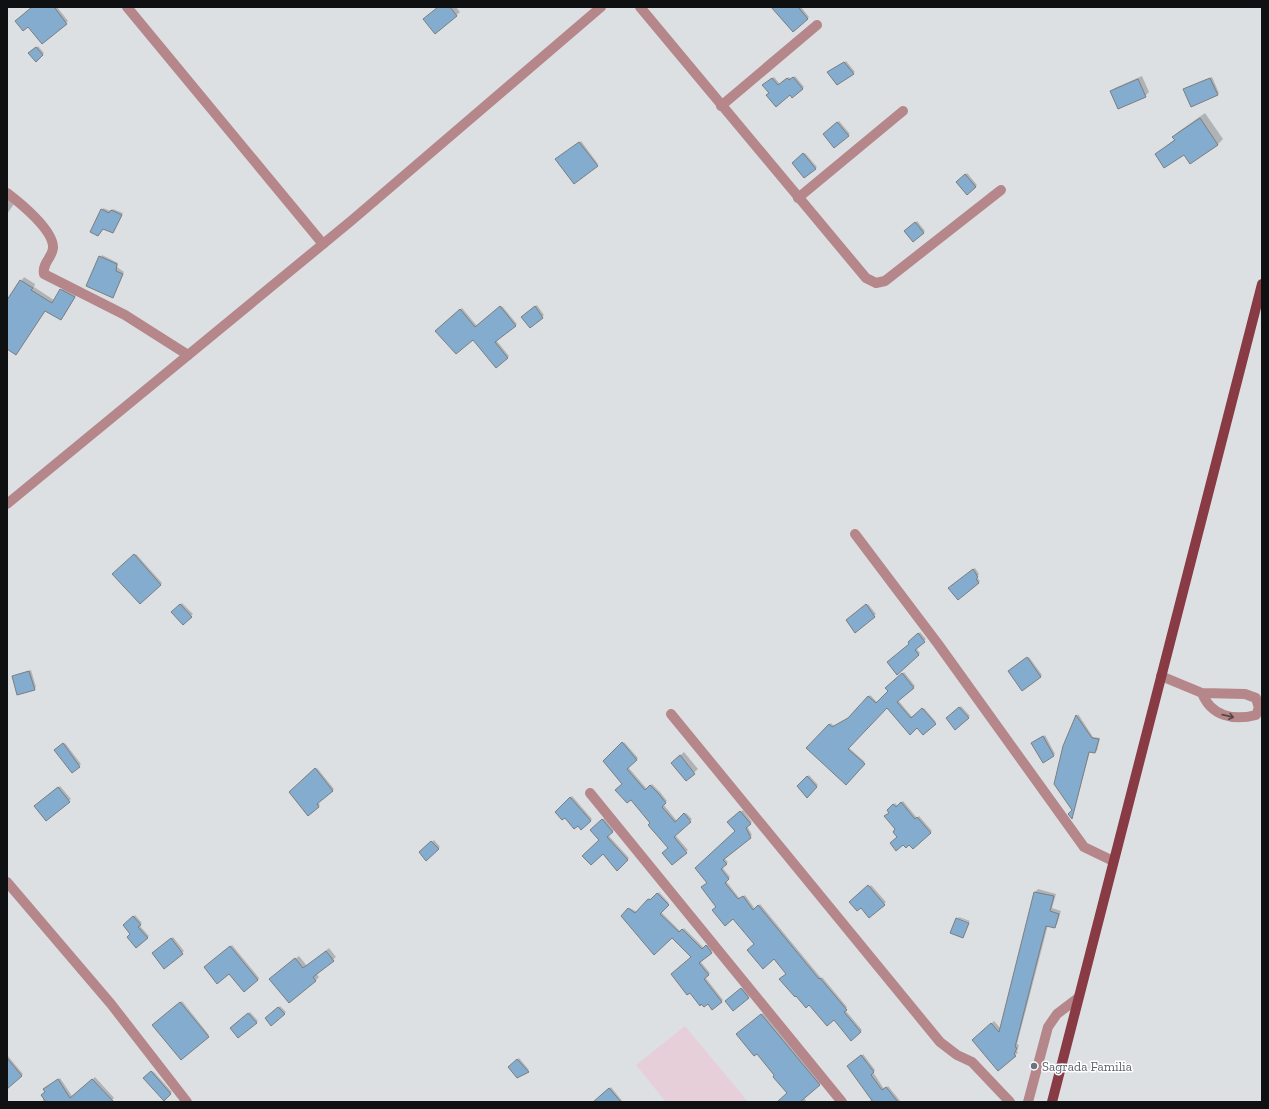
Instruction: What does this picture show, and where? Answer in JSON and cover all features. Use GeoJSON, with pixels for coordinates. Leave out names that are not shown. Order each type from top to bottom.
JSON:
{"type":"FeatureCollection","features":[{"type":"Feature","properties":{"kind":"main road"},"geometry":{"type":"LineString","coordinates":[[1052,1102],[1262,284]]}},
{"type":"Feature","properties":{"kind":"street"},"geometry":{"type":"LineString","coordinates":[[127,7],[323,244]]}},
{"type":"Feature","properties":{"kind":"street"},"geometry":{"type":"LineString","coordinates":[[7,504],[323,244],[601,7]]}},
{"type":"Feature","properties":{"kind":"street"},"geometry":{"type":"LineString","coordinates":[[640,7],[866,278],[876,283],[885,281],[1002,190]]}},
{"type":"Feature","properties":{"kind":"street"},"geometry":{"type":"LineString","coordinates":[[722,106],[817,26]]}},
{"type":"Feature","properties":{"kind":"street"},"geometry":{"type":"LineString","coordinates":[[798,198],[903,111]]}},
{"type":"Feature","properties":{"kind":"street"},"geometry":{"type":"LineString","coordinates":[[7,193],[30,211],[51,238],[53,249],[44,264],[44,274],[125,315],[188,355]]}},
{"type":"Feature","properties":{"kind":"street"},"geometry":{"type":"LineString","coordinates":[[855,534],[938,644],[1084,847],[1113,861]]}},
{"type":"Feature","properties":{"kind":"street"},"geometry":{"type":"LineString","coordinates":[[1161,676],[1202,693],[1245,694],[1256,698],[1260,709],[1256,715],[1233,717],[1219,714],[1206,703],[1202,693]]}},
{"type":"Feature","properties":{"kind":"street"},"geometry":{"type":"LineString","coordinates":[[671,714],[940,1042],[956,1055],[972,1062],[1010,1102]]}},
{"type":"Feature","properties":{"kind":"street"},"geometry":{"type":"LineString","coordinates":[[590,793],[842,1102]]}},
{"type":"Feature","properties":{"kind":"street"},"geometry":{"type":"LineString","coordinates":[[7,882],[111,1004],[188,1102]]}},
{"type":"Feature","properties":{"kind":"street"},"geometry":{"type":"LineString","coordinates":[[1028,1102],[1048,1026],[1057,1014],[1078,998]]}},
{"type":"Feature","properties":{"kind":"shaded area"},"geometry":{"type":"Polygon","coordinates":[[[685,1026],[748,1102],[666,1102],[636,1065],[685,1026]]]}},
{"type":"Feature","properties":{"kind":"building"},"geometry":{"type":"Polygon","coordinates":[[[32,7],[54,7],[67,24],[42,44],[28,27],[23,31],[15,21],[32,7]]]}},
{"type":"Feature","properties":{"kind":"building"},"geometry":{"type":"Polygon","coordinates":[[[438,7],[450,7],[457,16],[435,34],[423,19],[438,7]]]}},
{"type":"Feature","properties":{"kind":"building"},"geometry":{"type":"Polygon","coordinates":[[[771,7],[798,7],[808,19],[793,32],[771,7]]]}},
{"type":"Feature","properties":{"kind":"building"},"geometry":{"type":"Polygon","coordinates":[[[36,47],[43,55],[36,62],[28,53],[36,47]]]}},
{"type":"Feature","properties":{"kind":"building"},"geometry":{"type":"Polygon","coordinates":[[[844,62],[854,74],[837,85],[827,72],[844,62]]]}},
{"type":"Feature","properties":{"kind":"building"},"geometry":{"type":"Polygon","coordinates":[[[793,77],[803,89],[792,98],[790,95],[776,107],[766,95],[769,93],[762,85],[772,78],[778,85],[787,78],[789,80],[793,77]]]}},
{"type":"Feature","properties":{"kind":"building"},"geometry":{"type":"Polygon","coordinates":[[[1210,78],[1218,95],[1191,107],[1183,89],[1210,78]]]}},
{"type":"Feature","properties":{"kind":"building"},"geometry":{"type":"Polygon","coordinates":[[[1138,79],[1146,97],[1118,109],[1110,91],[1138,79]]]}},
{"type":"Feature","properties":{"kind":"building"},"geometry":{"type":"Polygon","coordinates":[[[1200,118],[1218,145],[1190,164],[1184,155],[1164,168],[1155,154],[1175,140],[1172,137],[1200,118]]]}},
{"type":"Feature","properties":{"kind":"building"},"geometry":{"type":"Polygon","coordinates":[[[837,122],[849,136],[834,148],[823,134],[837,122]]]}},
{"type":"Feature","properties":{"kind":"building"},"geometry":{"type":"Polygon","coordinates":[[[579,142],[598,166],[574,184],[555,159],[579,142]]]}},
{"type":"Feature","properties":{"kind":"building"},"geometry":{"type":"Polygon","coordinates":[[[803,153],[816,169],[804,178],[792,163],[803,153]]]}},
{"type":"Feature","properties":{"kind":"building"},"geometry":{"type":"Polygon","coordinates":[[[965,174],[976,187],[967,195],[956,182],[965,174]]]}},
{"type":"Feature","properties":{"kind":"building"},"geometry":{"type":"Polygon","coordinates":[[[101,209],[109,213],[111,210],[122,215],[113,233],[103,229],[98,236],[90,232],[101,209]]]}},
{"type":"Feature","properties":{"kind":"building"},"geometry":{"type":"Polygon","coordinates":[[[915,222],[924,233],[913,242],[904,231],[915,222]]]}},
{"type":"Feature","properties":{"kind":"building"},"geometry":{"type":"Polygon","coordinates":[[[99,256],[117,264],[116,271],[123,274],[113,298],[86,286],[99,256]]]}},
{"type":"Feature","properties":{"kind":"building"},"geometry":{"type":"Polygon","coordinates":[[[20,280],[33,288],[31,290],[52,303],[60,289],[75,297],[61,320],[45,311],[16,355],[7,349],[7,300],[20,280]]]}},
{"type":"Feature","properties":{"kind":"building"},"geometry":{"type":"Polygon","coordinates":[[[500,306],[516,326],[495,342],[508,358],[496,368],[473,340],[456,354],[435,331],[460,309],[475,327],[500,306]]]}},
{"type":"Feature","properties":{"kind":"building"},"geometry":{"type":"Polygon","coordinates":[[[535,306],[543,318],[530,328],[521,317],[535,306]]]}},
{"type":"Feature","properties":{"kind":"building"},"geometry":{"type":"Polygon","coordinates":[[[134,554],[161,585],[140,604],[112,574],[134,554]]]}},
{"type":"Feature","properties":{"kind":"building"},"geometry":{"type":"Polygon","coordinates":[[[973,569],[978,577],[976,579],[979,583],[958,600],[948,588],[973,569]]]}},
{"type":"Feature","properties":{"kind":"building"},"geometry":{"type":"Polygon","coordinates":[[[180,604],[192,617],[183,625],[171,612],[180,604]]]}},
{"type":"Feature","properties":{"kind":"building"},"geometry":{"type":"Polygon","coordinates":[[[866,604],[875,617],[855,633],[846,620],[866,604]]]}},
{"type":"Feature","properties":{"kind":"building"},"geometry":{"type":"Polygon","coordinates":[[[918,633],[925,642],[915,650],[919,655],[897,675],[887,662],[909,644],[908,642],[918,633]]]}},
{"type":"Feature","properties":{"kind":"building"},"geometry":{"type":"Polygon","coordinates":[[[1027,657],[1041,677],[1022,691],[1008,671],[1027,657]]]}},
{"type":"Feature","properties":{"kind":"building"},"geometry":{"type":"Polygon","coordinates":[[[29,671],[35,690],[17,695],[12,676],[29,671]]]}},
{"type":"Feature","properties":{"kind":"building"},"geometry":{"type":"Polygon","coordinates":[[[902,673],[914,688],[897,702],[911,718],[922,708],[936,724],[923,735],[917,728],[910,735],[887,708],[848,749],[865,764],[846,785],[806,748],[829,724],[832,727],[848,718],[868,696],[876,703],[888,691],[885,688],[902,673]]]}},
{"type":"Feature","properties":{"kind":"building"},"geometry":{"type":"Polygon","coordinates":[[[959,707],[969,718],[955,730],[946,718],[959,707]]]}},
{"type":"Feature","properties":{"kind":"building"},"geometry":{"type":"Polygon","coordinates":[[[1076,715],[1092,738],[1099,739],[1095,753],[1089,752],[1072,819],[1068,814],[1072,810],[1054,784],[1063,746],[1076,715]]]}},
{"type":"Feature","properties":{"kind":"building"},"geometry":{"type":"Polygon","coordinates":[[[1043,736],[1054,756],[1043,763],[1031,743],[1043,736]]]}},
{"type":"Feature","properties":{"kind":"building"},"geometry":{"type":"Polygon","coordinates":[[[622,742],[637,760],[627,769],[645,790],[650,785],[658,793],[666,803],[662,807],[675,822],[684,813],[691,822],[674,837],[687,853],[672,865],[662,853],[668,848],[648,825],[650,823],[631,800],[627,803],[615,790],[622,784],[603,761],[622,742]]]}},
{"type":"Feature","properties":{"kind":"building"},"geometry":{"type":"Polygon","coordinates":[[[63,743],[80,767],[72,773],[54,750],[63,743]]]}},
{"type":"Feature","properties":{"kind":"building"},"geometry":{"type":"Polygon","coordinates":[[[680,755],[695,774],[686,781],[671,763],[680,755]]]}},
{"type":"Feature","properties":{"kind":"building"},"geometry":{"type":"Polygon","coordinates":[[[315,768],[333,791],[317,804],[319,807],[308,816],[289,792],[315,768]]]}},
{"type":"Feature","properties":{"kind":"building"},"geometry":{"type":"Polygon","coordinates":[[[807,776],[817,787],[807,798],[797,786],[807,776]]]}},
{"type":"Feature","properties":{"kind":"building"},"geometry":{"type":"Polygon","coordinates":[[[58,787],[70,802],[46,821],[34,806],[58,787]]]}},
{"type":"Feature","properties":{"kind":"building"},"geometry":{"type":"Polygon","coordinates":[[[570,797],[591,821],[581,830],[578,826],[574,829],[565,818],[562,820],[555,812],[570,797]]]}},
{"type":"Feature","properties":{"kind":"building"},"geometry":{"type":"Polygon","coordinates":[[[901,802],[915,819],[917,817],[931,833],[913,849],[909,845],[906,848],[903,845],[896,851],[890,843],[897,837],[893,832],[895,829],[884,816],[889,813],[887,810],[893,804],[896,807],[901,802]]]}},
{"type":"Feature","properties":{"kind":"building"},"geometry":{"type":"Polygon","coordinates":[[[740,811],[751,824],[746,828],[751,838],[723,860],[727,864],[721,869],[729,879],[725,883],[738,899],[743,896],[753,910],[758,905],[819,979],[820,978],[847,1010],[844,1012],[861,1032],[851,1041],[834,1020],[827,1026],[809,1005],[806,1008],[796,996],[795,997],[779,979],[786,974],[774,959],[763,969],[747,950],[754,944],[733,919],[725,926],[712,910],[716,907],[701,887],[707,883],[695,868],[735,831],[727,822],[740,811]]]}},
{"type":"Feature","properties":{"kind":"building"},"geometry":{"type":"Polygon","coordinates":[[[602,819],[613,832],[607,837],[628,860],[617,871],[603,854],[591,865],[582,856],[599,840],[590,830],[602,819]]]}},
{"type":"Feature","properties":{"kind":"building"},"geometry":{"type":"Polygon","coordinates":[[[431,841],[439,849],[426,861],[419,852],[431,841]]]}},
{"type":"Feature","properties":{"kind":"building"},"geometry":{"type":"Polygon","coordinates":[[[868,885],[885,905],[869,918],[861,908],[857,911],[849,902],[868,885]]]}},
{"type":"Feature","properties":{"kind":"building"},"geometry":{"type":"Polygon","coordinates":[[[1034,892],[1054,896],[1050,911],[1059,914],[1055,928],[1046,926],[1015,1047],[1017,1048],[1014,1054],[1016,1056],[998,1071],[972,1040],[991,1023],[999,1032],[1034,892]]]}},
{"type":"Feature","properties":{"kind":"building"},"geometry":{"type":"Polygon","coordinates":[[[657,893],[669,905],[660,914],[679,932],[682,929],[702,949],[706,945],[712,953],[699,963],[709,975],[704,979],[722,1002],[712,1010],[708,1004],[704,1007],[701,1004],[700,1006],[690,993],[687,995],[671,974],[691,957],[672,938],[654,955],[621,916],[628,908],[635,913],[648,899],[650,900],[657,893]]]}},
{"type":"Feature","properties":{"kind":"building"},"geometry":{"type":"Polygon","coordinates":[[[133,916],[141,925],[138,927],[148,938],[136,948],[127,937],[130,934],[123,925],[133,916]]]}},
{"type":"Feature","properties":{"kind":"building"},"geometry":{"type":"Polygon","coordinates":[[[956,918],[969,923],[963,938],[950,933],[956,918]]]}},
{"type":"Feature","properties":{"kind":"building"},"geometry":{"type":"Polygon","coordinates":[[[171,938],[183,954],[164,969],[152,953],[171,938]]]}},
{"type":"Feature","properties":{"kind":"building"},"geometry":{"type":"Polygon","coordinates":[[[230,946],[258,980],[244,992],[229,974],[217,984],[204,967],[230,946]]]}},
{"type":"Feature","properties":{"kind":"building"},"geometry":{"type":"Polygon","coordinates":[[[326,951],[334,961],[313,977],[316,981],[289,1003],[269,979],[295,958],[303,968],[326,951]]]}},
{"type":"Feature","properties":{"kind":"building"},"geometry":{"type":"Polygon","coordinates":[[[741,988],[749,998],[733,1011],[725,1001],[741,988]]]}},
{"type":"Feature","properties":{"kind":"building"},"geometry":{"type":"Polygon","coordinates":[[[180,1002],[209,1037],[181,1060],[152,1025],[180,1002]]]}},
{"type":"Feature","properties":{"kind":"building"},"geometry":{"type":"Polygon","coordinates":[[[278,1007],[285,1014],[271,1026],[265,1018],[278,1007]]]}},
{"type":"Feature","properties":{"kind":"building"},"geometry":{"type":"Polygon","coordinates":[[[248,1013],[257,1023],[238,1038],[230,1028],[248,1013]]]}},
{"type":"Feature","properties":{"kind":"building"},"geometry":{"type":"Polygon","coordinates":[[[761,1014],[820,1085],[800,1102],[777,1102],[787,1093],[773,1077],[774,1075],[757,1054],[754,1056],[736,1034],[761,1014]]]}},
{"type":"Feature","properties":{"kind":"building"},"geometry":{"type":"Polygon","coordinates":[[[861,1055],[874,1072],[871,1075],[882,1090],[886,1087],[898,1102],[873,1102],[847,1066],[861,1055]]]}},
{"type":"Feature","properties":{"kind":"building"},"geometry":{"type":"Polygon","coordinates":[[[7,1058],[22,1076],[7,1089],[7,1058]]]}},
{"type":"Feature","properties":{"kind":"building"},"geometry":{"type":"Polygon","coordinates":[[[517,1059],[529,1072],[517,1078],[508,1067],[517,1059]]]}},
{"type":"Feature","properties":{"kind":"building"},"geometry":{"type":"Polygon","coordinates":[[[151,1071],[171,1094],[164,1101],[143,1078],[151,1071]]]}},
{"type":"Feature","properties":{"kind":"building"},"geometry":{"type":"Polygon","coordinates":[[[58,1079],[70,1098],[92,1079],[114,1102],[46,1102],[41,1095],[45,1092],[43,1089],[58,1079]]]}},
{"type":"Feature","properties":{"kind":"building"},"geometry":{"type":"Polygon","coordinates":[[[609,1088],[621,1102],[593,1102],[609,1088]]]}},
{"type":"Feature","properties":{"kind":"place","name":"Sagrada Familia"},"geometry":{"type":"Point","coordinates":[1034,1066]}}]}
